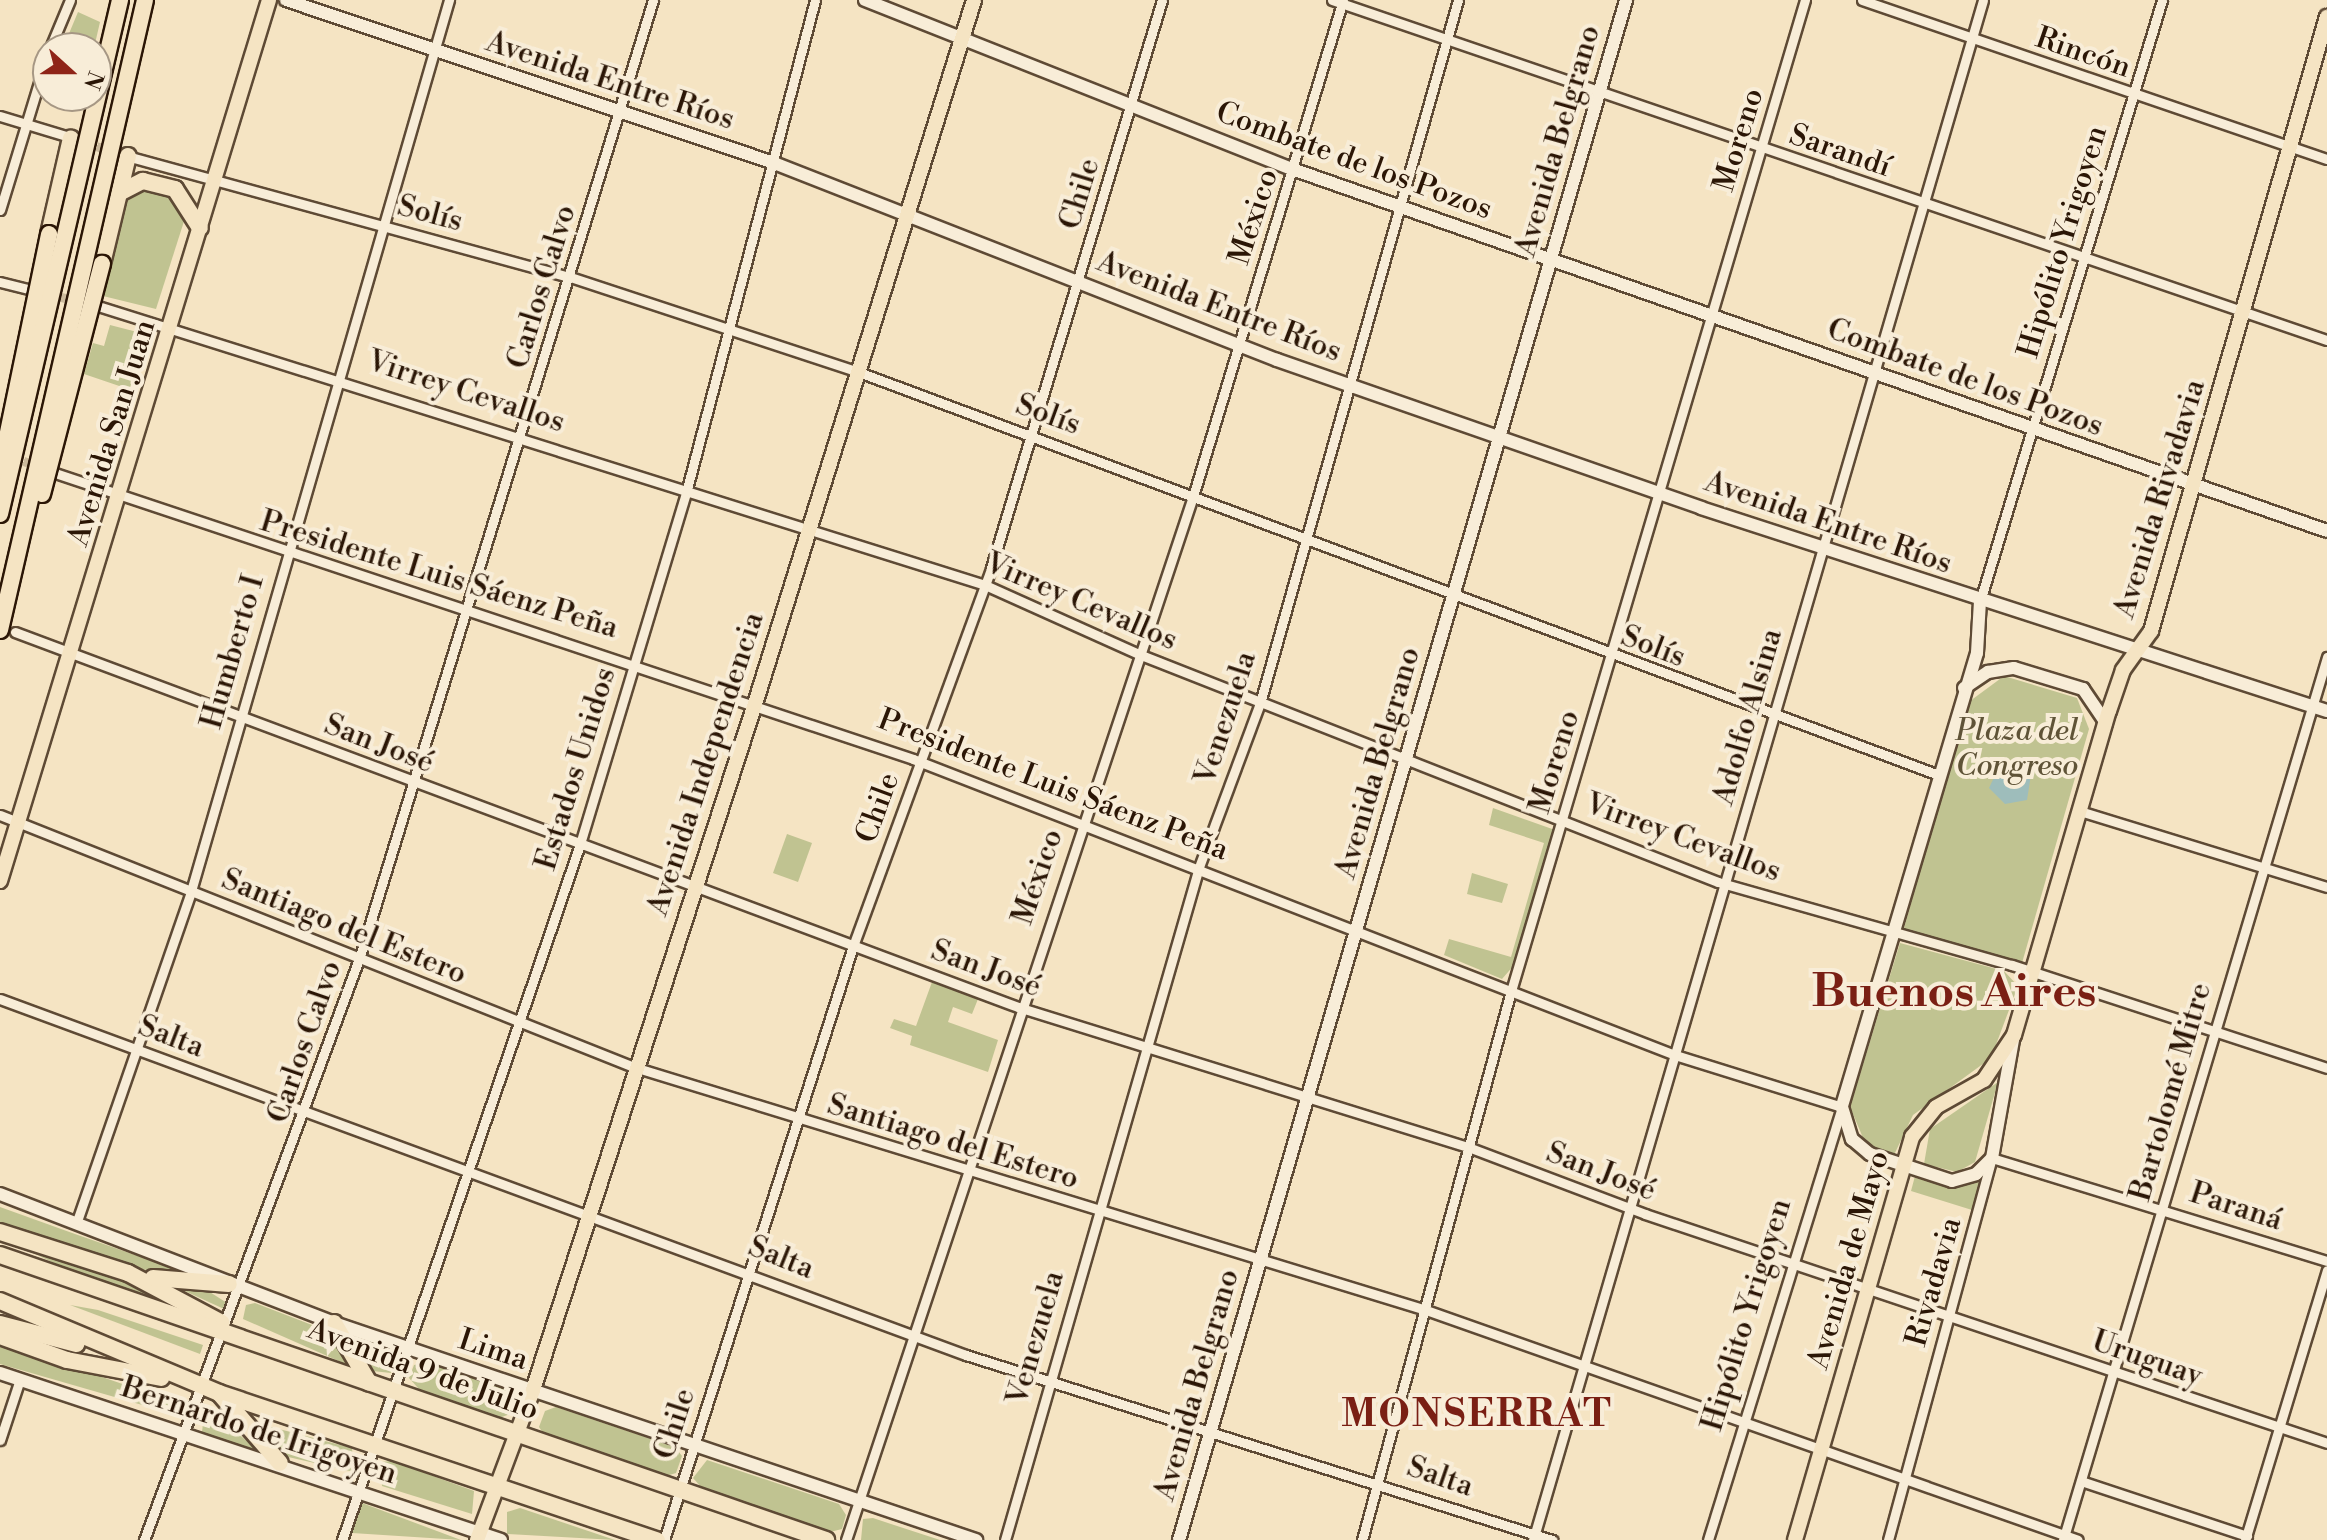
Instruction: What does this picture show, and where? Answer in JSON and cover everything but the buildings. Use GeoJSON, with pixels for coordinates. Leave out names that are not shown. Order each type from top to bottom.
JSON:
{"type":"FeatureCollection","features":[{"type":"Feature","properties":{"kind":"highway"},"geometry":{"type":"LineString","coordinates":[[0,514],[120,0]]}},
{"type":"Feature","properties":{"kind":"highway"},"geometry":{"type":"LineString","coordinates":[[8,631],[15,575],[145,0]]}},
{"type":"Feature","properties":{"kind":"highway"},"geometry":{"type":"LineString","coordinates":[[0,471],[49,234],[74,138]]}},
{"type":"Feature","properties":{"kind":"highway"},"geometry":{"type":"LineString","coordinates":[[15,575],[59,443],[119,193],[125,155]]}},
{"type":"Feature","properties":{"kind":"highway"},"geometry":{"type":"LineString","coordinates":[[119,193],[143,181],[175,189],[200,228]]}},
{"type":"Feature","properties":{"kind":"highway"},"geometry":{"type":"LineString","coordinates":[[0,1232],[128,1273],[204,1307],[226,1327]]}},
{"type":"Feature","properties":{"kind":"highway","name":"Avenida 9 de Julio"},"geometry":{"type":"LineString","coordinates":[[0,1255],[226,1327],[394,1392],[826,1540]]}},
{"type":"Feature","properties":{"kind":"highway"},"geometry":{"type":"LineString","coordinates":[[128,1273],[235,1286]]}},
{"type":"Feature","properties":{"kind":"highway"},"geometry":{"type":"LineString","coordinates":[[0,1301],[219,1393],[657,1540]]}},
{"type":"Feature","properties":{"kind":"highway"},"geometry":{"type":"LineString","coordinates":[[334,1323],[369,1383]]}},
{"type":"Feature","properties":{"kind":"highway"},"geometry":{"type":"LineString","coordinates":[[0,1324],[132,1358]]}},
{"type":"Feature","properties":{"kind":"highway"},"geometry":{"type":"LineString","coordinates":[[0,1336],[67,1360],[202,1386]]}},
{"type":"Feature","properties":{"kind":"highway"},"geometry":{"type":"LineString","coordinates":[[219,1393],[280,1463]]}},
{"type":"Feature","properties":{"kind":"main road","name":"Avenida San Juan"},"geometry":{"type":"LineString","coordinates":[[0,881],[269,0]]}},
{"type":"Feature","properties":{"kind":"main road","name":"Avenida Independencia"},"geometry":{"type":"LineString","coordinates":[[478,1536],[533,1390],[634,1067],[755,704],[905,213],[974,0]]}},
{"type":"Feature","properties":{"kind":"main road","name":"Avenida Rivadavia"},"geometry":{"type":"LineString","coordinates":[[2014,1035],[2106,723],[2137,651],[2151,631],[2327,17]]}},
{"type":"Feature","properties":{"kind":"main road","name":"Avenida de Mayo"},"geometry":{"type":"LineString","coordinates":[[1795,1540],[1903,1166],[1923,1119],[1984,1080],[2014,1035]]}},
{"type":"Feature","properties":{"kind":"street"},"geometry":{"type":"LineString","coordinates":[[57,32],[70,0]]}},
{"type":"Feature","properties":{"kind":"street","name":"Avenida Entre Ríos"},"geometry":{"type":"LineString","coordinates":[[286,0],[774,163],[1239,345],[1821,550],[2327,711]]}},
{"type":"Feature","properties":{"kind":"street","name":"Humberto I"},"geometry":{"type":"LineString","coordinates":[[77,1221],[191,891],[335,375],[449,0]]}},
{"type":"Feature","properties":{"kind":"street","name":"Carlos Calvo"},"geometry":{"type":"LineString","coordinates":[[144,1540],[226,1327],[235,1286],[307,1113],[360,956],[416,785],[653,0]]}},
{"type":"Feature","properties":{"kind":"street","name":"Estados Unidos"},"geometry":{"type":"LineString","coordinates":[[343,1538],[521,1026],[580,844],[687,489],[815,0]]}},
{"type":"Feature","properties":{"kind":"street","name":"Combate de los Pozos"},"geometry":{"type":"LineString","coordinates":[[865,0],[1295,170],[2327,531]]}},
{"type":"Feature","properties":{"kind":"street","name":"Chile"},"geometry":{"type":"LineString","coordinates":[[664,1540],[693,1444],[752,1273],[795,1118],[853,946],[985,585],[1033,435],[1162,0]]}},
{"type":"Feature","properties":{"kind":"street","name":"Venezuela"},"geometry":{"type":"LineString","coordinates":[[1005,1540],[1048,1381],[1149,1053],[1199,867],[1260,703],[1302,534],[1458,0]]}},
{"type":"Feature","properties":{"kind":"street","name":"Avenida Belgrano"},"geometry":{"type":"LineString","coordinates":[[1179,1540],[1626,0]]}},
{"type":"Feature","properties":{"kind":"street","name":"Moreno"},"geometry":{"type":"LineString","coordinates":[[1362,1540],[1511,991],[1805,0]]}},
{"type":"Feature","properties":{"kind":"street","name":"Rincón"},"geometry":{"type":"LineString","coordinates":[[1862,0],[1972,41],[2327,159]]}},
{"type":"Feature","properties":{"kind":"street","name":"Adolfo Alsina"},"geometry":{"type":"LineString","coordinates":[[1534,1537],[1872,371],[1983,0]]}},
{"type":"Feature","properties":{"kind":"street","name":"Hipólito Yrigoyen"},"geometry":{"type":"LineString","coordinates":[[1708,1540],[1789,1261],[1842,1107],[1963,689],[1977,653],[1980,601],[2162,0]]}},
{"type":"Feature","properties":{"kind":"street","name":"Sarandí"},"geometry":{"type":"LineString","coordinates":[[1339,1],[1447,42],[2085,262],[2327,340]]}},
{"type":"Feature","properties":{"kind":"street","name":"México"},"geometry":{"type":"LineString","coordinates":[[846,1540],[963,1171],[1194,493],[1295,170],[1339,1]]}},
{"type":"Feature","properties":{"kind":"street"},"geometry":{"type":"LineString","coordinates":[[0,210],[32,97]]}},
{"type":"Feature","properties":{"kind":"street"},"geometry":{"type":"LineString","coordinates":[[0,116],[74,138]]}},
{"type":"Feature","properties":{"kind":"street","name":"Solís"},"geometry":{"type":"LineString","coordinates":[[125,155],[570,277],[856,371],[1194,493],[1771,718],[1939,775]]}},
{"type":"Feature","properties":{"kind":"street"},"geometry":{"type":"LineString","coordinates":[[0,282],[31,290]]}},
{"type":"Feature","properties":{"kind":"street","name":"Virrey Cevallos"},"geometry":{"type":"LineString","coordinates":[[98,306],[172,324],[335,375],[985,585],[1141,655],[1260,703],[1726,883],[1893,934],[2034,972],[2327,1068]]}},
{"type":"Feature","properties":{"kind":"street","name":"Presidente Luis Sáenz Peña"},"geometry":{"type":"LineString","coordinates":[[55,473],[286,556],[755,704],[920,763],[1080,826],[1199,867],[1675,1055],[1842,1107]]}},
{"type":"Feature","properties":{"kind":"street","name":"San José"},"geometry":{"type":"LineString","coordinates":[[8,631],[1018,1007],[1149,1053],[1307,1095],[1468,1147],[1631,1209],[1952,1317]]}},
{"type":"Feature","properties":{"kind":"street","name":"Bartolomé Mitre"},"geometry":{"type":"LineString","coordinates":[[2064,1538],[2262,865],[2327,657]]}},
{"type":"Feature","properties":{"kind":"street"},"geometry":{"type":"LineString","coordinates":[[1963,689],[1988,672],[2014,668],[2083,689],[2106,723]]}},
{"type":"Feature","properties":{"kind":"street"},"geometry":{"type":"LineString","coordinates":[[2080,811],[2327,887]]}},
{"type":"Feature","properties":{"kind":"street","name":"Santiago del Estero"},"geometry":{"type":"LineString","coordinates":[[0,815],[360,956],[521,1026],[634,1067],[1098,1213],[1426,1310],[1585,1365],[1742,1425],[2064,1538],[2078,1540]]}},
{"type":"Feature","properties":{"kind":"street","name":"Salta"},"geometry":{"type":"LineString","coordinates":[[0,999],[469,1174],[752,1273],[910,1334],[1048,1381],[1379,1482],[1534,1537],[1552,1540]]}},
{"type":"Feature","properties":{"kind":"street","name":"Rivadavia"},"geometry":{"type":"LineString","coordinates":[[1888,1540],[1952,1317],[1992,1158],[2014,1035]]}},
{"type":"Feature","properties":{"kind":"street"},"geometry":{"type":"LineString","coordinates":[[1842,1107],[1861,1149],[1903,1166],[1961,1181],[1992,1158]]}},
{"type":"Feature","properties":{"kind":"street","name":"Paraná"},"geometry":{"type":"LineString","coordinates":[[1992,1158],[2327,1261]]}},
{"type":"Feature","properties":{"kind":"street","name":"Lima"},"geometry":{"type":"LineString","coordinates":[[0,1194],[77,1221],[334,1323],[976,1540]]}},
{"type":"Feature","properties":{"kind":"street"},"geometry":{"type":"LineString","coordinates":[[2081,1481],[2246,1538],[2327,1270]]}},
{"type":"Feature","properties":{"kind":"street","name":"Uruguay"},"geometry":{"type":"LineString","coordinates":[[1952,1317],[2277,1429],[2327,1443]]}},
{"type":"Feature","properties":{"kind":"street","name":"Bernardo de Irigoyen"},"geometry":{"type":"LineString","coordinates":[[0,1373],[361,1490],[478,1536],[501,1540]]}},
{"type":"Feature","properties":{"kind":"street"},"geometry":{"type":"LineString","coordinates":[[0,1440],[20,1379]]}},
{"type":"Feature","properties":{"kind":"street"},"geometry":{"type":"LineString","coordinates":[[343,1538],[355,1540]]}},
{"type":"Feature","properties":{"kind":"green space"},"geometry":{"type":"Polygon","coordinates":[[[78,12],[100,22],[98,32],[70,32],[78,12]]]}},
{"type":"Feature","properties":{"kind":"green space"},"geometry":{"type":"Polygon","coordinates":[[[149,185],[181,195],[186,215],[156,309],[103,296],[124,202],[149,185]]]}},
{"type":"Feature","properties":{"kind":"green space"},"geometry":{"type":"Polygon","coordinates":[[[110,325],[141,333],[136,340],[146,350],[134,391],[84,374],[93,343],[104,346],[110,325]]]}},
{"type":"Feature","properties":{"kind":"green space","name":"Plaza del Congreso"},"geometry":{"type":"Polygon","coordinates":[[[2004,676],[2077,698],[2089,729],[2022,963],[1903,932],[1966,704],[2004,676]]]}},
{"type":"Feature","properties":{"kind":"green space"},"geometry":{"type":"Polygon","coordinates":[[[1493,808],[1555,830],[1515,964],[1502,979],[1444,955],[1449,939],[1511,957],[1544,843],[1489,825],[1493,808]]]}},
{"type":"Feature","properties":{"kind":"green space"},"geometry":{"type":"Polygon","coordinates":[[[787,834],[812,843],[798,882],[773,873],[787,834]]]}},
{"type":"Feature","properties":{"kind":"green space"},"geometry":{"type":"Polygon","coordinates":[[[1472,873],[1508,884],[1502,903],[1467,894],[1472,873]]]}},
{"type":"Feature","properties":{"kind":"green space"},"geometry":{"type":"Polygon","coordinates":[[[1900,943],[2004,971],[2018,986],[1991,1058],[1913,1115],[1894,1155],[1866,1145],[1850,1107],[1900,943]]]}},
{"type":"Feature","properties":{"kind":"green space"},"geometry":{"type":"Polygon","coordinates":[[[932,982],[978,999],[972,1014],[953,1007],[948,1022],[998,1040],[988,1072],[910,1045],[912,1036],[890,1028],[894,1019],[916,1026],[932,982]]]}},
{"type":"Feature","properties":{"kind":"green space"},"geometry":{"type":"Polygon","coordinates":[[[1998,1082],[1975,1162],[1957,1172],[1924,1164],[1930,1129],[1998,1082]]]}},
{"type":"Feature","properties":{"kind":"green space"},"geometry":{"type":"Polygon","coordinates":[[[1915,1176],[1955,1188],[1982,1180],[1972,1210],[1911,1191],[1915,1176]]]}},
{"type":"Feature","properties":{"kind":"green space"},"geometry":{"type":"Polygon","coordinates":[[[0,1207],[204,1279],[141,1269],[0,1226],[0,1207]]]}},
{"type":"Feature","properties":{"kind":"green space"},"geometry":{"type":"Polygon","coordinates":[[[0,1237],[76,1259],[212,1318],[56,1264],[0,1237]]]}},
{"type":"Feature","properties":{"kind":"green space"},"geometry":{"type":"Polygon","coordinates":[[[174,1286],[202,1287],[227,1303],[224,1309],[174,1286]]]}},
{"type":"Feature","properties":{"kind":"green space"},"geometry":{"type":"Polygon","coordinates":[[[255,1303],[338,1335],[350,1366],[243,1319],[246,1305],[255,1303]]]}},
{"type":"Feature","properties":{"kind":"green space"},"geometry":{"type":"Polygon","coordinates":[[[70,1305],[98,1310],[203,1345],[200,1354],[70,1305]]]}},
{"type":"Feature","properties":{"kind":"green space"},"geometry":{"type":"Polygon","coordinates":[[[354,1340],[391,1354],[391,1373],[363,1370],[354,1340]]]}},
{"type":"Feature","properties":{"kind":"green space"},"geometry":{"type":"Polygon","coordinates":[[[0,1342],[178,1403],[177,1415],[0,1364],[0,1342]]]}},
{"type":"Feature","properties":{"kind":"green space"},"geometry":{"type":"Polygon","coordinates":[[[426,1362],[507,1389],[515,1401],[510,1414],[499,1418],[419,1389],[409,1378],[414,1365],[426,1362]]]}},
{"type":"Feature","properties":{"kind":"green space"},"geometry":{"type":"Polygon","coordinates":[[[556,1407],[675,1447],[682,1456],[676,1473],[666,1476],[546,1437],[539,1427],[545,1411],[556,1407]]]}},
{"type":"Feature","properties":{"kind":"green space"},"geometry":{"type":"Polygon","coordinates":[[[204,1415],[217,1415],[259,1452],[202,1432],[204,1415]]]}},
{"type":"Feature","properties":{"kind":"green space"},"geometry":{"type":"Polygon","coordinates":[[[248,1421],[352,1448],[354,1472],[275,1454],[248,1421]]]}},
{"type":"Feature","properties":{"kind":"green space"},"geometry":{"type":"Polygon","coordinates":[[[707,1460],[839,1504],[846,1515],[842,1529],[830,1532],[701,1487],[693,1478],[707,1460]]]}},
{"type":"Feature","properties":{"kind":"green space"},"geometry":{"type":"Polygon","coordinates":[[[392,1461],[474,1491],[472,1514],[382,1486],[380,1462],[392,1461]]]}},
{"type":"Feature","properties":{"kind":"green space"},"geometry":{"type":"Polygon","coordinates":[[[362,1503],[461,1540],[352,1533],[362,1503]]]}},
{"type":"Feature","properties":{"kind":"green space"},"geometry":{"type":"Polygon","coordinates":[[[520,1508],[615,1540],[507,1534],[507,1512],[520,1508]]]}},
{"type":"Feature","properties":{"kind":"green space"},"geometry":{"type":"Polygon","coordinates":[[[873,1518],[940,1540],[861,1540],[863,1519],[873,1518]]]}},
{"type":"Feature","properties":{"kind":"water"},"geometry":{"type":"Polygon","coordinates":[[[2003,759],[2032,768],[2027,800],[2005,804],[1989,788],[2003,759]]]}},
{"type":"Feature","properties":{"kind":"tunnel"},"geometry":{"type":"LineString","coordinates":[[84,142],[122,154]]}},
{"type":"Feature","properties":{"kind":"tunnel"},"geometry":{"type":"LineString","coordinates":[[47,294],[79,301]]}},
{"type":"Feature","properties":{"kind":"tunnel"},"geometry":{"type":"LineString","coordinates":[[11,456],[42,468]]}},
{"type":"Feature","properties":{"kind":"district","name":"Buenos Aires"},"geometry":{"type":"Point","coordinates":[1954,992]}},
{"type":"Feature","properties":{"kind":"district","name":"MONSERRAT"},"geometry":{"type":"Point","coordinates":[1477,1415]}}]}
